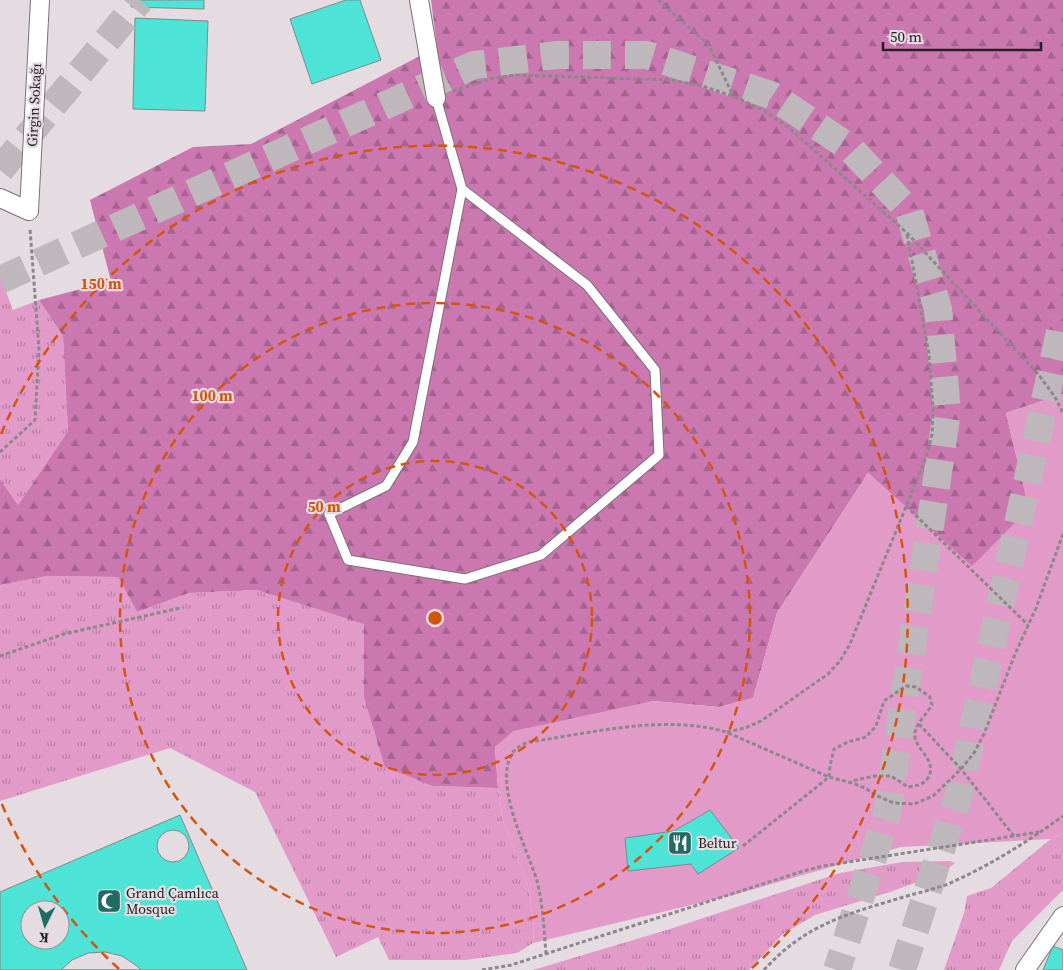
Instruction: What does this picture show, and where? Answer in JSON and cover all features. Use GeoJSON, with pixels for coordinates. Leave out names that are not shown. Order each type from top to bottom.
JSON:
{"type":"FeatureCollection","features":[{"type":"Feature","properties":{"kind":"street","name":"Girgin Sokağı"},"geometry":{"type":"LineString","coordinates":[[29,211],[40,0]]}},
{"type":"Feature","properties":{"kind":"street"},"geometry":{"type":"LineString","coordinates":[[419,0],[436,98]]}},
{"type":"Feature","properties":{"kind":"street"},"geometry":{"type":"LineString","coordinates":[[0,198],[29,211]]}},
{"type":"Feature","properties":{"kind":"street"},"geometry":{"type":"LineString","coordinates":[[1025,970],[1063,916]]}},
{"type":"Feature","properties":{"kind":"lane"},"geometry":{"type":"LineString","coordinates":[[436,98],[462,189],[413,442],[386,486],[329,514],[348,560],[465,579],[541,555],[659,455],[655,370],[587,285],[462,189]]}},
{"type":"Feature","properties":{"kind":"path"},"geometry":{"type":"LineString","coordinates":[[658,0],[708,44],[734,96]]}},
{"type":"Feature","properties":{"kind":"path"},"geometry":{"type":"LineString","coordinates":[[436,98],[473,83],[515,75],[671,80],[702,86],[734,96],[761,109],[788,127],[907,233],[1039,375],[1063,413]]}},
{"type":"Feature","properties":{"kind":"path"},"geometry":{"type":"LineString","coordinates":[[0,452],[35,420],[39,349],[29,211]]}},
{"type":"Feature","properties":{"kind":"path"},"geometry":{"type":"LineString","coordinates":[[726,732],[745,728],[761,721],[828,674],[840,661],[850,644],[925,460],[932,435],[933,408],[929,354],[907,233]]}},
{"type":"Feature","properties":{"kind":"path"},"geometry":{"type":"LineString","coordinates":[[906,506],[1028,625]]}},
{"type":"Feature","properties":{"kind":"path"},"geometry":{"type":"LineString","coordinates":[[546,954],[540,893],[511,807],[508,788],[510,760],[520,745],[529,742],[647,725],[689,724],[726,732],[829,777],[865,788],[875,795],[894,803],[914,804],[933,796],[974,753],[984,734],[1063,534]]}},
{"type":"Feature","properties":{"kind":"path"},"geometry":{"type":"LineString","coordinates":[[0,656],[64,634],[180,608]]}},
{"type":"Feature","properties":{"kind":"path"},"geometry":{"type":"LineString","coordinates":[[742,846],[829,777],[834,749],[848,742],[866,737],[876,726],[884,701],[906,686],[916,687],[930,697],[932,705],[915,732],[916,741],[929,760],[931,768],[929,776],[924,783],[908,787],[891,776],[875,776],[848,782]]}},
{"type":"Feature","properties":{"kind":"path"},"geometry":{"type":"LineString","coordinates":[[919,724],[961,768],[1014,836]]}},
{"type":"Feature","properties":{"kind":"path"},"geometry":{"type":"LineString","coordinates":[[764,970],[795,941],[818,926],[843,915],[946,884],[992,862],[1063,816]]}},
{"type":"Feature","properties":{"kind":"path"},"geometry":{"type":"LineString","coordinates":[[482,970],[511,965],[823,866],[1039,832]]}},
{"type":"Feature","properties":{"kind":"green space"},"geometry":{"type":"Polygon","coordinates":[[[431,0],[1063,0],[1063,394],[1006,413],[1029,509],[972,567],[868,473],[777,613],[753,698],[719,707],[653,701],[495,747],[498,788],[433,786],[385,767],[364,697],[364,624],[257,590],[189,593],[137,612],[118,577],[47,576],[0,585],[0,479],[18,505],[68,431],[63,336],[39,300],[111,281],[90,200],[193,147],[251,144],[437,47],[431,0]]]}},
{"type":"Feature","properties":{"kind":"green space"},"geometry":{"type":"Polygon","coordinates":[[[0,276],[13,310],[39,300],[63,336],[68,431],[18,505],[0,479],[0,276]]]}},
{"type":"Feature","properties":{"kind":"green space"},"geometry":{"type":"Polygon","coordinates":[[[1063,394],[1063,834],[1051,839],[901,847],[733,895],[533,943],[534,927],[528,886],[503,821],[495,747],[513,731],[653,701],[719,707],[753,698],[777,613],[868,473],[972,566],[1029,509],[1006,413],[1063,394]]]}},
{"type":"Feature","properties":{"kind":"green space"},"geometry":{"type":"Polygon","coordinates":[[[47,576],[118,577],[137,612],[189,593],[257,590],[365,624],[364,697],[433,786],[498,788],[503,821],[528,886],[534,927],[533,943],[517,953],[465,960],[389,960],[378,937],[336,957],[255,792],[170,748],[0,801],[0,585],[47,576]]]}},
{"type":"Feature","properties":{"kind":"green space"},"geometry":{"type":"Polygon","coordinates":[[[1063,834],[1063,890],[1012,941],[999,970],[944,970],[964,913],[967,896],[991,888],[1051,839],[1063,834]]]}},
{"type":"Feature","properties":{"kind":"green space"},"geometry":{"type":"Polygon","coordinates":[[[950,861],[955,863],[942,873],[890,892],[815,915],[783,934],[749,970],[533,970],[670,929],[840,873],[902,862],[950,861]]]}},
{"type":"Feature","properties":{"kind":"building"},"geometry":{"type":"Polygon","coordinates":[[[131,0],[204,0],[204,9],[131,7],[131,0]]]}},
{"type":"Feature","properties":{"kind":"building"},"geometry":{"type":"Polygon","coordinates":[[[346,0],[360,0],[381,60],[312,84],[290,19],[346,0]]]}},
{"type":"Feature","properties":{"kind":"building"},"geometry":{"type":"Polygon","coordinates":[[[135,18],[208,21],[205,111],[133,109],[135,18]]]}},
{"type":"Feature","properties":{"kind":"building","name":"Beltur"},"geometry":{"type":"Polygon","coordinates":[[[710,810],[739,848],[698,874],[691,864],[628,871],[625,838],[674,831],[710,810]]]}},
{"type":"Feature","properties":{"kind":"building","name":"Grand Çamlıca Mosque"},"geometry":{"type":"Polygon","coordinates":[[[180,815],[247,970],[0,970],[0,892],[180,815]]]}},
{"type":"Feature","properties":{"kind":"building"},"geometry":{"type":"Polygon","coordinates":[[[173,830],[179,831],[184,835],[188,840],[188,852],[184,857],[179,861],[173,862],[167,861],[162,857],[158,852],[157,846],[158,840],[162,835],[167,831],[173,830]]]}},
{"type":"Feature","properties":{"kind":"building"},"geometry":{"type":"Polygon","coordinates":[[[1053,946],[1063,950],[1063,970],[1043,970],[1053,946]]]}},
{"type":"Feature","properties":{"kind":"building"},"geometry":{"type":"Polygon","coordinates":[[[105,952],[122,956],[141,970],[61,970],[72,960],[88,953],[105,952]]]}},
{"type":"Feature","properties":{"kind":"tunnel"},"geometry":{"type":"LineString","coordinates":[[0,170],[140,0]]}},
{"type":"Feature","properties":{"kind":"tunnel"},"geometry":{"type":"LineString","coordinates":[[0,280],[474,65],[557,55],[647,55],[771,95],[850,148],[909,211],[938,309],[947,412],[887,814],[837,970]]}},
{"type":"Feature","properties":{"kind":"tunnel"},"geometry":{"type":"LineString","coordinates":[[902,970],[959,794],[1063,318]]}},
{"type":"Feature","properties":{"kind":"place","name":"Beltur"},"geometry":{"type":"Point","coordinates":[680,843]}},
{"type":"Feature","properties":{"kind":"place","name":"Grand Çamlıca Mosque"},"geometry":{"type":"Point","coordinates":[109,901]}}]}
